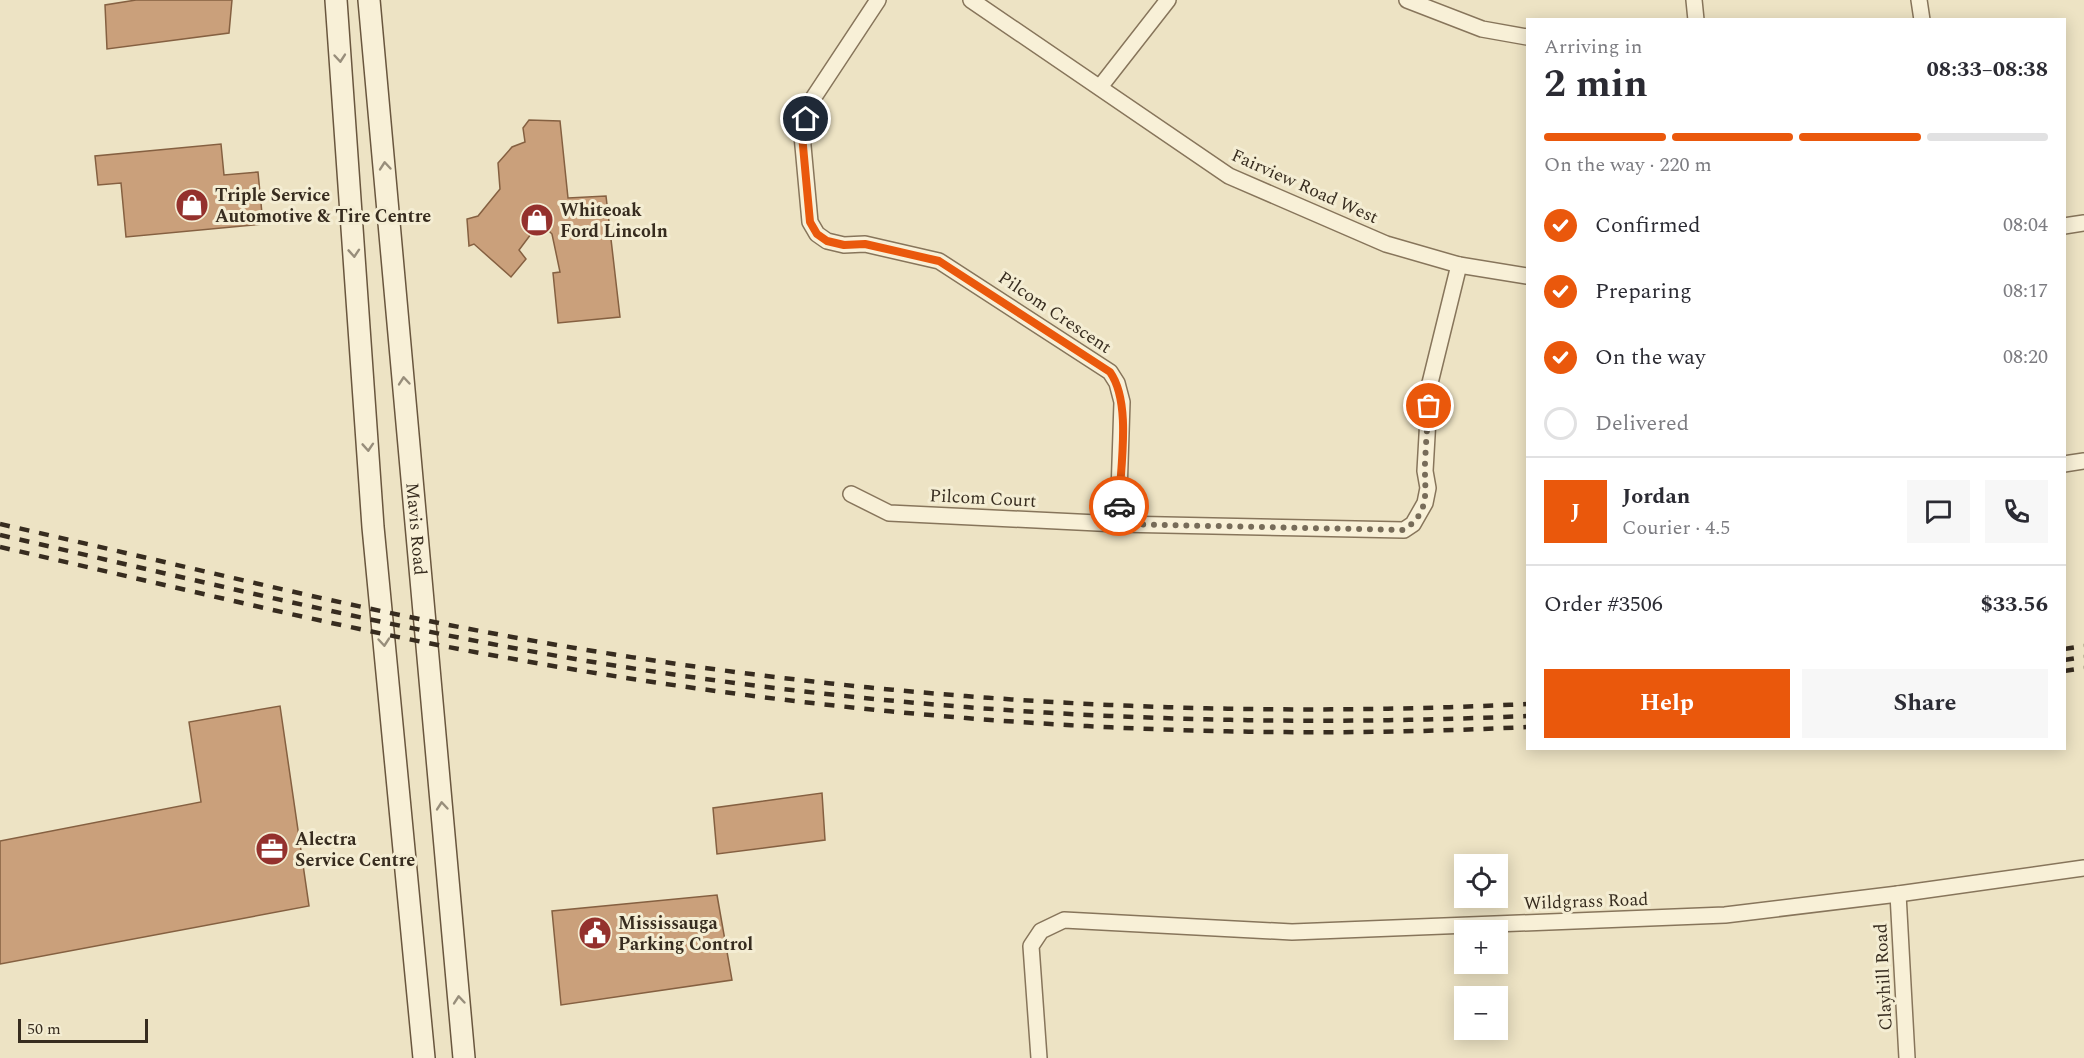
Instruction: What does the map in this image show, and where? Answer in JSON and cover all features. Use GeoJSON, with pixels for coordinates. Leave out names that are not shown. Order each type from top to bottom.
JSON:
{"type":"FeatureCollection","features":[{"type":"Feature","properties":{"kind":"main road"},"geometry":{"type":"LineString","coordinates":[[336,0],[373,527],[424,1058]]}},
{"type":"Feature","properties":{"kind":"main road","name":"Mavis Road"},"geometry":{"type":"LineString","coordinates":[[369,0],[464,1058]]}},
{"type":"Feature","properties":{"kind":"street","name":"Pilcom Crescent"},"geometry":{"type":"LineString","coordinates":[[878,0],[808,106],[802,135],[810,222],[817,234],[827,241],[844,245],[865,244],[939,261],[1110,372],[1117,383],[1122,402],[1118,524]]}},
{"type":"Feature","properties":{"kind":"street","name":"Fairview Road West"},"geometry":{"type":"LineString","coordinates":[[971,0],[1229,176],[1386,244],[1459,265],[1526,276]]}},
{"type":"Feature","properties":{"kind":"street"},"geometry":{"type":"LineString","coordinates":[[1100,87],[1168,0]]}},
{"type":"Feature","properties":{"kind":"street"},"geometry":{"type":"LineString","coordinates":[[1694,0],[1696,18]]}},
{"type":"Feature","properties":{"kind":"street"},"geometry":{"type":"LineString","coordinates":[[1919,0],[1922,18]]}},
{"type":"Feature","properties":{"kind":"street"},"geometry":{"type":"LineString","coordinates":[[1412,1],[1482,29],[1526,37]]}},
{"type":"Feature","properties":{"kind":"street"},"geometry":{"type":"LineString","coordinates":[[2066,226],[2084,223]]}},
{"type":"Feature","properties":{"kind":"street"},"geometry":{"type":"LineString","coordinates":[[1118,524],[1397,530],[1404,530],[1413,524],[1425,503],[1428,488],[1425,471],[1430,383],[1459,265]]}},
{"type":"Feature","properties":{"kind":"street"},"geometry":{"type":"LineString","coordinates":[[2066,464],[2084,461]]}},
{"type":"Feature","properties":{"kind":"street","name":"Pilcom Court"},"geometry":{"type":"LineString","coordinates":[[851,494],[889,513],[1118,524]]}},
{"type":"Feature","properties":{"kind":"street","name":"Wildgrass Road"},"geometry":{"type":"LineString","coordinates":[[1039,1058],[1031,946],[1041,931],[1064,920],[1292,932],[1725,915],[2084,868]]}},
{"type":"Feature","properties":{"kind":"street","name":"Clayhill Road"},"geometry":{"type":"LineString","coordinates":[[1898,894],[1907,1058]]}},
{"type":"Feature","properties":{"kind":"building"},"geometry":{"type":"Polygon","coordinates":[[[136,0],[232,0],[229,33],[107,49],[105,5],[136,0]]]}},
{"type":"Feature","properties":{"kind":"building","name":"Whiteoak Ford Lincoln"},"geometry":{"type":"Polygon","coordinates":[[[529,120],[560,121],[568,198],[606,196],[620,317],[558,323],[553,273],[560,272],[552,234],[540,222],[519,250],[526,259],[511,277],[474,244],[469,246],[467,219],[478,216],[500,189],[498,163],[512,147],[525,142],[523,128],[529,120]]]}},
{"type":"Feature","properties":{"kind":"building","name":"Triple Service Automotive & Tire Centre"},"geometry":{"type":"Polygon","coordinates":[[[221,144],[224,175],[258,172],[263,224],[126,237],[121,183],[98,185],[95,156],[221,144]]]}},
{"type":"Feature","properties":{"kind":"building"},"geometry":{"type":"Polygon","coordinates":[[[280,706],[309,906],[0,964],[0,841],[201,802],[189,722],[280,706]]]}},
{"type":"Feature","properties":{"kind":"building"},"geometry":{"type":"Polygon","coordinates":[[[822,793],[825,840],[717,854],[713,808],[822,793]]]}},
{"type":"Feature","properties":{"kind":"building"},"geometry":{"type":"Polygon","coordinates":[[[717,895],[732,980],[561,1005],[552,911],[717,895]]]}},
{"type":"Feature","properties":{"kind":"railway"},"geometry":{"type":"LineString","coordinates":[[0,524],[443,624],[633,657],[760,675],[1015,700],[1143,706],[1399,709],[1526,704]]}},
{"type":"Feature","properties":{"kind":"railway"},"geometry":{"type":"LineString","coordinates":[[0,535],[449,636],[599,663],[830,694],[1062,714],[1178,719],[1294,721],[1526,716]]}},
{"type":"Feature","properties":{"kind":"railway"},"geometry":{"type":"LineString","coordinates":[[0,547],[317,620],[444,646],[634,679],[761,697],[1016,722],[1143,729],[1271,732],[1526,727]]}},
{"type":"Feature","properties":{"kind":"railway"},"geometry":{"type":"LineString","coordinates":[[2066,649],[2084,646]]}},
{"type":"Feature","properties":{"kind":"railway"},"geometry":{"type":"LineString","coordinates":[[2066,660],[2084,657]]}},
{"type":"Feature","properties":{"kind":"railway"},"geometry":{"type":"LineString","coordinates":[[2066,671],[2084,668]]}},
{"type":"Feature","properties":{"kind":"way so far"},"geometry":{"type":"LineString","coordinates":[[1119,506],[1118,524],[1404,530],[1413,524],[1425,503],[1428,488],[1425,471],[1429,406]]}},
{"type":"Feature","properties":{"kind":"place","name":"Triple Service Automotive & Tire Centre"},"geometry":{"type":"Point","coordinates":[192,205]}},
{"type":"Feature","properties":{"kind":"place","name":"Whiteoak Ford Lincoln"},"geometry":{"type":"Point","coordinates":[537,220]}},
{"type":"Feature","properties":{"kind":"place","name":"Alectra Service Centre"},"geometry":{"type":"Point","coordinates":[272,849]}},
{"type":"Feature","properties":{"kind":"place","name":"Mississauga Parking Control"},"geometry":{"type":"Point","coordinates":[595,933]}},
{"type":"Feature","properties":{"kind":"route"},"geometry":{"type":"LineString","coordinates":[[806,119],[802,135],[810,222],[817,234],[827,241],[844,245],[865,244],[939,261],[1110,372],[1117,383],[1122,402],[1119,506]]}}]}
